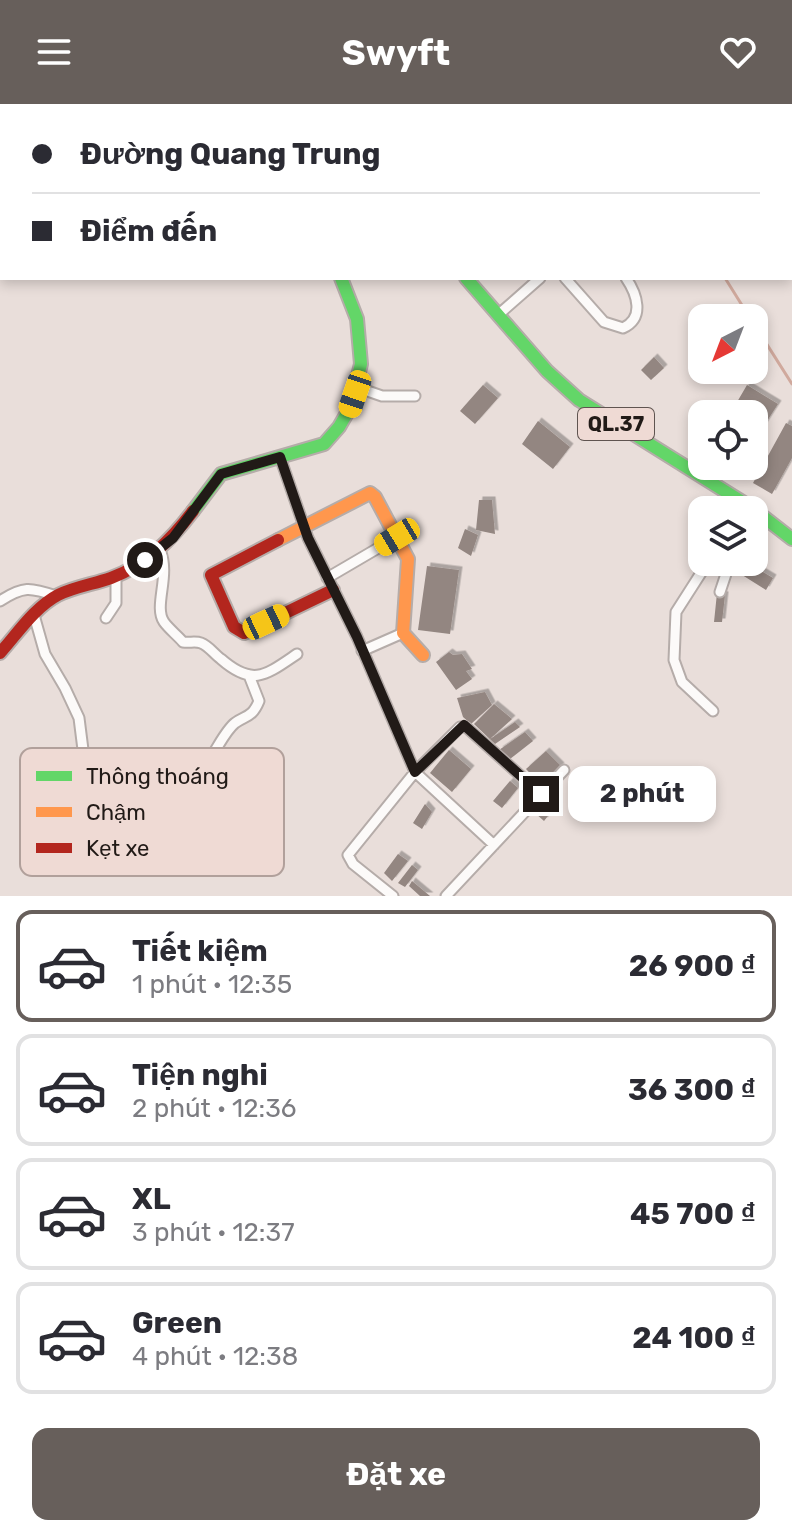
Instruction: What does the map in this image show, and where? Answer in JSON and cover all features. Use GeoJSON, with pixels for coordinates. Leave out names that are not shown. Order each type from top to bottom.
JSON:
{"type":"FeatureCollection","features":[{"type":"Feature","properties":{"kind":"street"},"geometry":{"type":"LineString","coordinates":[[0,653],[56,596],[116,576],[160,550],[173,538],[221,474],[324,444],[334,435],[347,416],[356,387],[361,338],[355,307],[342,280]]}},
{"type":"Feature","properties":{"kind":"street","name":"QL.37"},"geometry":{"type":"LineString","coordinates":[[468,280],[547,371],[579,400],[730,496]]}},
{"type":"Feature","properties":{"kind":"street"},"geometry":{"type":"LineString","coordinates":[[498,315],[536,280]]}},
{"type":"Feature","properties":{"kind":"street"},"geometry":{"type":"LineString","coordinates":[[567,280],[604,322],[623,328],[633,321],[637,310],[635,293],[627,280]]}},
{"type":"Feature","properties":{"kind":"street"},"geometry":{"type":"LineString","coordinates":[[356,387],[382,396],[415,396]]}},
{"type":"Feature","properties":{"kind":"street"},"geometry":{"type":"LineString","coordinates":[[280,457],[304,527],[415,772],[494,845]]}},
{"type":"Feature","properties":{"kind":"street"},"geometry":{"type":"LineString","coordinates":[[333,590],[244,633],[234,627],[211,577],[212,573],[370,493],[408,559],[403,633],[423,655]]}},
{"type":"Feature","properties":{"kind":"street","name":"QL.37"},"geometry":{"type":"LineString","coordinates":[[768,520],[792,539]]}},
{"type":"Feature","properties":{"kind":"street"},"geometry":{"type":"LineString","coordinates":[[327,578],[397,537]]}},
{"type":"Feature","properties":{"kind":"street"},"geometry":{"type":"LineString","coordinates":[[160,550],[166,564],[160,611],[164,622],[183,642],[199,642],[250,678],[274,670],[297,654]]}},
{"type":"Feature","properties":{"kind":"street"},"geometry":{"type":"LineString","coordinates":[[106,618],[116,603],[116,576]]}},
{"type":"Feature","properties":{"kind":"street"},"geometry":{"type":"LineString","coordinates":[[699,576],[676,612],[674,660],[682,682],[713,711]]}},
{"type":"Feature","properties":{"kind":"street"},"geometry":{"type":"LineString","coordinates":[[720,592],[725,576]]}},
{"type":"Feature","properties":{"kind":"street"},"geometry":{"type":"LineString","coordinates":[[0,601],[20,588],[56,596]]}},
{"type":"Feature","properties":{"kind":"street"},"geometry":{"type":"LineString","coordinates":[[34,615],[45,654],[79,718],[83,748]]}},
{"type":"Feature","properties":{"kind":"street"},"geometry":{"type":"LineString","coordinates":[[362,651],[403,633]]}},
{"type":"Feature","properties":{"kind":"street"},"geometry":{"type":"LineString","coordinates":[[217,748],[235,723],[246,720],[256,709],[259,701],[250,678]]}},
{"type":"Feature","properties":{"kind":"street"},"geometry":{"type":"LineString","coordinates":[[393,896],[353,864],[348,855],[415,772],[464,725],[541,794]]}},
{"type":"Feature","properties":{"kind":"street"},"geometry":{"type":"LineString","coordinates":[[446,896],[564,770]]}},
{"type":"Feature","properties":{"kind":"building"},"geometry":{"type":"Polygon","coordinates":[[[654,357],[664,368],[651,380],[641,370],[654,357]]]}},
{"type":"Feature","properties":{"kind":"building"},"geometry":{"type":"Polygon","coordinates":[[[483,385],[498,398],[475,424],[460,411],[483,385]]]}},
{"type":"Feature","properties":{"kind":"building"},"geometry":{"type":"Polygon","coordinates":[[[747,385],[778,404],[768,419],[768,400],[738,400],[747,385]]]}},
{"type":"Feature","properties":{"kind":"building"},"geometry":{"type":"Polygon","coordinates":[[[538,421],[570,447],[553,469],[522,444],[538,421]]]}},
{"type":"Feature","properties":{"kind":"building"},"geometry":{"type":"Polygon","coordinates":[[[786,423],[792,426],[792,458],[772,494],[753,483],[755,480],[768,480],[768,456],[786,423]]]}},
{"type":"Feature","properties":{"kind":"building"},"geometry":{"type":"Polygon","coordinates":[[[479,500],[492,500],[495,534],[476,530],[479,500]]]}},
{"type":"Feature","properties":{"kind":"building"},"geometry":{"type":"Polygon","coordinates":[[[465,529],[478,535],[471,556],[458,548],[465,529]]]}},
{"type":"Feature","properties":{"kind":"building"},"geometry":{"type":"Polygon","coordinates":[[[427,566],[459,570],[450,634],[418,630],[427,566]]]}},
{"type":"Feature","properties":{"kind":"building"},"geometry":{"type":"Polygon","coordinates":[[[768,575],[773,578],[766,590],[744,576],[768,575]]]}},
{"type":"Feature","properties":{"kind":"building"},"geometry":{"type":"Polygon","coordinates":[[[717,593],[725,595],[722,622],[714,622],[717,593]]]}},
{"type":"Feature","properties":{"kind":"building"},"geometry":{"type":"Polygon","coordinates":[[[449,652],[462,654],[472,669],[466,671],[472,679],[456,690],[436,662],[449,652]]]}},
{"type":"Feature","properties":{"kind":"building"},"geometry":{"type":"Polygon","coordinates":[[[485,692],[492,705],[471,724],[463,717],[457,698],[485,692]]]}},
{"type":"Feature","properties":{"kind":"building"},"geometry":{"type":"Polygon","coordinates":[[[494,704],[512,719],[490,739],[515,722],[520,727],[495,744],[474,724],[494,704]]]}},
{"type":"Feature","properties":{"kind":"building"},"geometry":{"type":"Polygon","coordinates":[[[525,732],[533,741],[510,759],[499,750],[525,732]]]}},
{"type":"Feature","properties":{"kind":"building"},"geometry":{"type":"Polygon","coordinates":[[[449,750],[471,769],[452,792],[430,773],[449,750]]]}},
{"type":"Feature","properties":{"kind":"building"},"geometry":{"type":"Polygon","coordinates":[[[546,751],[561,766],[542,786],[526,769],[546,751]]]}},
{"type":"Feature","properties":{"kind":"building"},"geometry":{"type":"Polygon","coordinates":[[[510,781],[518,788],[502,808],[493,801],[510,781]]]}},
{"type":"Feature","properties":{"kind":"building"},"geometry":{"type":"Polygon","coordinates":[[[546,800],[555,807],[544,821],[535,813],[546,800]]]}},
{"type":"Feature","properties":{"kind":"building"},"geometry":{"type":"Polygon","coordinates":[[[425,804],[432,812],[422,829],[413,823],[425,804]]]}},
{"type":"Feature","properties":{"kind":"building"},"geometry":{"type":"Polygon","coordinates":[[[398,854],[408,861],[392,881],[384,873],[398,854]]]}},
{"type":"Feature","properties":{"kind":"building"},"geometry":{"type":"Polygon","coordinates":[[[412,865],[418,870],[405,887],[398,883],[412,865]]]}},
{"type":"Feature","properties":{"kind":"building"},"geometry":{"type":"Polygon","coordinates":[[[412,881],[430,896],[420,896],[409,886],[412,881]]]}},
{"type":"Feature","properties":{"kind":"waterway"},"geometry":{"type":"LineString","coordinates":[[726,280],[741,304]]}},
{"type":"Feature","properties":{"kind":"waterway"},"geometry":{"type":"LineString","coordinates":[[768,346],[792,384]]}},
{"type":"Feature","properties":{"kind":"traffic: fast"},"geometry":{"type":"LineString","coordinates":[[193,511],[221,474],[324,444],[339,427],[350,408],[361,364],[357,319],[342,280]]}},
{"type":"Feature","properties":{"kind":"traffic: fast"},"geometry":{"type":"LineString","coordinates":[[468,280],[547,371],[579,400],[752,508],[792,539]]}},
{"type":"Feature","properties":{"kind":"traffic: slow"},"geometry":{"type":"LineString","coordinates":[[278,540],[370,493],[408,559],[403,633],[423,655]]}},
{"type":"Feature","properties":{"kind":"traffic: jam"},"geometry":{"type":"LineString","coordinates":[[0,653],[50,600],[124,573],[147,559],[167,542],[193,511]]}},
{"type":"Feature","properties":{"kind":"traffic: jam"},"geometry":{"type":"LineString","coordinates":[[278,540],[211,575],[234,627],[244,633],[333,590]]}},
{"type":"Feature","properties":{"kind":"route"},"geometry":{"type":"LineString","coordinates":[[145,560],[173,538],[221,474],[280,457],[308,538],[357,637],[415,772],[464,725],[541,794]]}}]}
